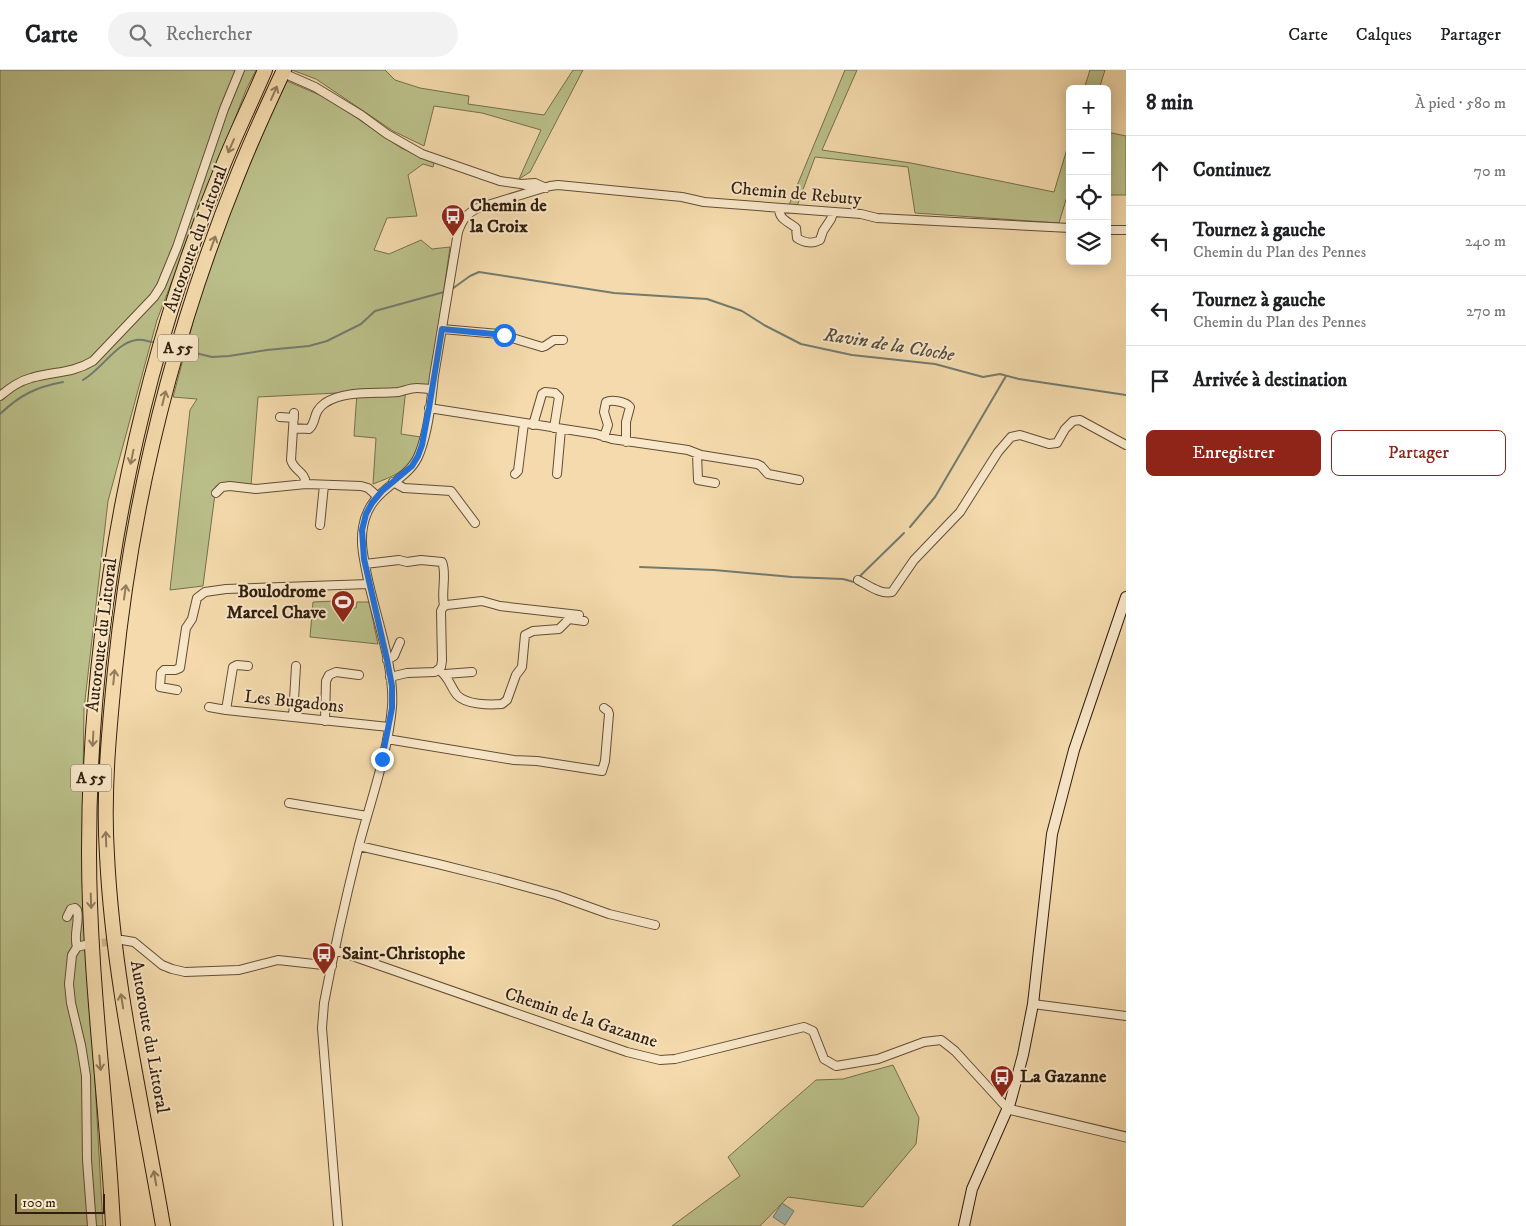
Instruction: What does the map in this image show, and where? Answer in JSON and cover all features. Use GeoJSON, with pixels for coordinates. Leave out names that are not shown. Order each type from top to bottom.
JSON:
{"type":"FeatureCollection","features":[{"type":"Feature","properties":{"kind":"highway","name":"Autoroute du Littoral"},"geometry":{"type":"LineString","coordinates":[[113,1226],[109,1151],[93,970],[89,853],[95,703],[109,579],[134,448],[167,324],[221,168],[265,70]]}},
{"type":"Feature","properties":{"kind":"highway","name":"Autoroute du Littoral"},"geometry":{"type":"LineString","coordinates":[[163,1226],[131,1053],[117,967],[111,911],[105,816],[116,658],[126,579],[138,508],[181,336],[200,277],[238,174],[287,73]]}},
{"type":"Feature","properties":{"kind":"highway"},"geometry":{"type":"LineString","coordinates":[[109,1151],[117,1226]]}},
{"type":"Feature","properties":{"kind":"main road"},"geometry":{"type":"LineString","coordinates":[[964,1226],[972,1189],[1008,1109],[1023,1055],[1032,1004],[1052,834],[1074,750],[1126,597]]}},
{"type":"Feature","properties":{"kind":"street"},"geometry":{"type":"LineString","coordinates":[[0,396],[25,380],[84,367],[103,353],[147,305],[161,286],[177,247],[224,109],[240,70]]}},
{"type":"Feature","properties":{"kind":"street","name":"Chemin de Rebuty"},"geometry":{"type":"LineString","coordinates":[[287,73],[315,87],[387,134],[422,154],[500,181],[530,186],[536,190]]}},
{"type":"Feature","properties":{"kind":"street","name":"Chemin de Rebuty"},"geometry":{"type":"LineString","coordinates":[[521,184],[535,183],[546,188],[558,185],[682,197],[704,202],[860,214],[877,218],[1066,228]]}},
{"type":"Feature","properties":{"kind":"street"},"geometry":{"type":"LineString","coordinates":[[338,1226],[322,1028],[324,1003],[359,846],[387,739],[392,708],[387,660],[365,564],[362,541],[363,524],[369,509],[378,496],[412,466],[422,445],[458,232],[463,219],[471,211],[478,208],[546,188]]}},
{"type":"Feature","properties":{"kind":"street"},"geometry":{"type":"LineString","coordinates":[[779,208],[781,218],[796,228],[797,238],[814,243],[820,240],[822,232],[833,213]]}},
{"type":"Feature","properties":{"kind":"street"},"geometry":{"type":"LineString","coordinates":[[1111,230],[1126,230]]}},
{"type":"Feature","properties":{"kind":"street"},"geometry":{"type":"LineString","coordinates":[[442,329],[499,334],[542,347],[554,340],[562,340]]}},
{"type":"Feature","properties":{"kind":"street"},"geometry":{"type":"LineString","coordinates":[[293,428],[310,428],[314,415],[321,407],[344,395],[400,392],[417,388],[432,389]]}},
{"type":"Feature","properties":{"kind":"street"},"geometry":{"type":"LineString","coordinates":[[533,425],[542,394],[546,392],[555,393],[559,397],[556,474]]}},
{"type":"Feature","properties":{"kind":"street"},"geometry":{"type":"LineString","coordinates":[[604,437],[608,425],[604,412],[606,402],[610,400],[626,404],[630,407],[626,422],[626,442]]}},
{"type":"Feature","properties":{"kind":"street"},"geometry":{"type":"LineString","coordinates":[[429,408],[626,442],[688,450],[697,454],[757,464],[768,474],[799,480]]}},
{"type":"Feature","properties":{"kind":"street"},"geometry":{"type":"LineString","coordinates":[[280,417],[294,415],[291,462],[304,475],[306,484]]}},
{"type":"Feature","properties":{"kind":"street"},"geometry":{"type":"LineString","coordinates":[[858,580],[886,593],[893,591],[914,560],[960,512],[998,452],[1011,437],[1020,435],[1050,444],[1057,443],[1065,428],[1073,421],[1080,420],[1126,445]]}},
{"type":"Feature","properties":{"kind":"street"},"geometry":{"type":"LineString","coordinates":[[515,474],[518,472],[524,423]]}},
{"type":"Feature","properties":{"kind":"street"},"geometry":{"type":"LineString","coordinates":[[697,454],[698,480],[715,483]]}},
{"type":"Feature","properties":{"kind":"street"},"geometry":{"type":"LineString","coordinates":[[393,482],[404,488],[451,491],[476,523]]}},
{"type":"Feature","properties":{"kind":"street"},"geometry":{"type":"LineString","coordinates":[[216,493],[219,489],[226,487],[256,489],[306,484],[361,486],[368,488],[378,496]]}},
{"type":"Feature","properties":{"kind":"street"},"geometry":{"type":"LineString","coordinates":[[320,525],[324,485]]}},
{"type":"Feature","properties":{"kind":"street"},"geometry":{"type":"LineString","coordinates":[[365,564],[399,560],[407,562],[421,560],[440,561],[443,564],[442,596],[444,606],[441,611],[442,672],[460,698],[471,702],[502,704],[508,700],[516,675],[522,667],[525,638],[528,633],[559,629],[569,619],[582,618],[500,606],[482,601],[444,606]]}},
{"type":"Feature","properties":{"kind":"street"},"geometry":{"type":"LineString","coordinates":[[177,690],[160,687],[162,673],[164,670],[180,668],[186,628],[192,621],[197,598],[200,594],[226,589],[369,584]]}},
{"type":"Feature","properties":{"kind":"street"},"geometry":{"type":"LineString","coordinates":[[387,660],[394,656],[400,642]]}},
{"type":"Feature","properties":{"kind":"street","name":"Les Bugadons"},"geometry":{"type":"LineString","coordinates":[[248,666],[237,665],[233,667],[226,710],[389,727]]}},
{"type":"Feature","properties":{"kind":"street"},"geometry":{"type":"LineString","coordinates":[[292,717],[296,666]]}},
{"type":"Feature","properties":{"kind":"street"},"geometry":{"type":"LineString","coordinates":[[322,720],[328,675],[336,672],[359,674]]}},
{"type":"Feature","properties":{"kind":"street"},"geometry":{"type":"LineString","coordinates":[[390,677],[407,673],[472,672]]}},
{"type":"Feature","properties":{"kind":"street"},"geometry":{"type":"LineString","coordinates":[[322,720],[323,674]]}},
{"type":"Feature","properties":{"kind":"street"},"geometry":{"type":"LineString","coordinates":[[209,707],[226,710]]}},
{"type":"Feature","properties":{"kind":"street"},"geometry":{"type":"LineString","coordinates":[[387,739],[602,772],[605,761],[608,714],[608,711],[604,708]]}},
{"type":"Feature","properties":{"kind":"street"},"geometry":{"type":"LineString","coordinates":[[289,803],[367,816]]}},
{"type":"Feature","properties":{"kind":"street"},"geometry":{"type":"LineString","coordinates":[[359,846],[498,879],[556,895],[609,914],[656,925]]}},
{"type":"Feature","properties":{"kind":"street"},"geometry":{"type":"LineString","coordinates":[[66,918],[71,909],[75,908],[77,910],[75,938],[81,946],[72,955],[69,984],[86,1076],[87,1160],[92,1226]]}},
{"type":"Feature","properties":{"kind":"street"},"geometry":{"type":"LineString","coordinates":[[122,940],[134,942],[162,965],[179,971],[240,970],[278,960],[332,966]]}},
{"type":"Feature","properties":{"kind":"street","name":"Chemin de la Gazanne"},"geometry":{"type":"LineString","coordinates":[[335,950],[627,1052],[660,1060],[675,1059],[804,1027],[813,1031],[824,1059],[836,1066],[878,1059],[924,1042],[941,1040],[955,1051],[1008,1109]]}},
{"type":"Feature","properties":{"kind":"street"},"geometry":{"type":"LineString","coordinates":[[1032,1004],[1126,1016]]}},
{"type":"Feature","properties":{"kind":"street"},"geometry":{"type":"LineString","coordinates":[[1008,1109],[1126,1137]]}},
{"type":"Feature","properties":{"kind":"green space"},"geometry":{"type":"Polygon","coordinates":[[[0,70],[256,70],[246,90],[157,320],[108,501],[84,709],[82,847],[103,1226],[0,1226],[0,70]]]}},
{"type":"Feature","properties":{"kind":"green space"},"geometry":{"type":"Polygon","coordinates":[[[292,70],[385,70],[395,80],[420,88],[469,96],[468,104],[544,115],[573,70],[583,70],[530,172],[519,179],[541,130],[482,113],[434,106],[424,146],[393,131],[316,79],[292,70]]]}},
{"type":"Feature","properties":{"kind":"green space"},"geometry":{"type":"Polygon","coordinates":[[[845,70],[857,70],[822,150],[911,163],[1054,192],[1066,152],[1066,200],[1059,223],[915,213],[908,167],[815,157],[797,206],[789,205],[845,70]]]}},
{"type":"Feature","properties":{"kind":"green space"},"geometry":{"type":"Polygon","coordinates":[[[1090,70],[1105,70],[1100,85],[1085,85],[1090,70]]]}},
{"type":"Feature","properties":{"kind":"green space"},"geometry":{"type":"Polygon","coordinates":[[[287,81],[329,99],[401,148],[434,163],[433,167],[423,164],[408,175],[417,216],[387,218],[374,250],[389,254],[421,240],[432,249],[450,247],[430,387],[406,388],[401,434],[421,437],[413,456],[404,468],[391,477],[373,484],[376,438],[354,436],[357,392],[258,397],[251,485],[216,486],[203,586],[170,590],[190,410],[197,399],[173,397],[198,303],[224,229],[267,122],[287,81]]]}},
{"type":"Feature","properties":{"kind":"green space"},"geometry":{"type":"Polygon","coordinates":[[[1111,133],[1126,136],[1126,195],[1111,195],[1111,133]]]}},
{"type":"Feature","properties":{"kind":"green space","name":"Boulodrome Marcel Chave"},"geometry":{"type":"Polygon","coordinates":[[[335,601],[335,608],[356,608],[357,602],[369,602],[378,644],[310,637],[313,602],[335,601]]]}},
{"type":"Feature","properties":{"kind":"green space"},"geometry":{"type":"Polygon","coordinates":[[[893,1065],[919,1118],[916,1144],[863,1207],[788,1197],[760,1226],[672,1226],[740,1176],[728,1157],[816,1080],[843,1079],[893,1065]]]}},
{"type":"Feature","properties":{"kind":"water"},"geometry":{"type":"Polygon","coordinates":[[[782,1203],[794,1211],[785,1225],[773,1217],[782,1203]]]}},
{"type":"Feature","properties":{"kind":"waterway","name":"Ravin de la Cloche"},"geometry":{"type":"LineString","coordinates":[[452,289],[479,272],[614,293],[707,299],[742,311],[801,344],[852,355],[935,364],[983,377],[1000,374],[1019,379],[1126,395]]}},
{"type":"Feature","properties":{"kind":"waterway","name":"Ravin de la Cloche"},"geometry":{"type":"LineString","coordinates":[[187,351],[212,357],[309,346],[327,341],[361,324],[375,311],[444,292]]}},
{"type":"Feature","properties":{"kind":"waterway","name":"Ravin de la Cloche"},"geometry":{"type":"LineString","coordinates":[[83,380],[115,351],[129,342],[138,340],[152,342]]}},
{"type":"Feature","properties":{"kind":"waterway"},"geometry":{"type":"LineString","coordinates":[[910,527],[935,497],[1006,376]]}},
{"type":"Feature","properties":{"kind":"waterway","name":"Ravin de la Cloche"},"geometry":{"type":"LineString","coordinates":[[0,414],[14,402],[29,393],[45,386],[63,382]]}},
{"type":"Feature","properties":{"kind":"waterway"},"geometry":{"type":"LineString","coordinates":[[858,578],[904,533]]}},
{"type":"Feature","properties":{"kind":"waterway"},"geometry":{"type":"LineString","coordinates":[[640,567],[843,579],[854,582]]}},
{"type":"Feature","properties":{"kind":"tunnel"},"geometry":{"type":"LineString","coordinates":[[90,944],[118,941]]}},
{"type":"Feature","properties":{"kind":"place","name":"Chemin de la Croix"},"geometry":{"type":"Point","coordinates":[453,237]}},
{"type":"Feature","properties":{"kind":"place","name":"Boulodrome Marcel Chave"},"geometry":{"type":"Point","coordinates":[343,623]}},
{"type":"Feature","properties":{"kind":"place","name":"Saint-Christophe"},"geometry":{"type":"Point","coordinates":[324,975]}},
{"type":"Feature","properties":{"kind":"place","name":"La Gazanne"},"geometry":{"type":"Point","coordinates":[1002,1098]}},
{"type":"Feature","properties":{"kind":"route"},"geometry":{"type":"LineString","coordinates":[[382,759],[392,708],[392,686],[364,559],[362,547],[363,524],[372,503],[382,491],[408,471],[418,456],[429,408],[442,329],[504,335]]}}]}
